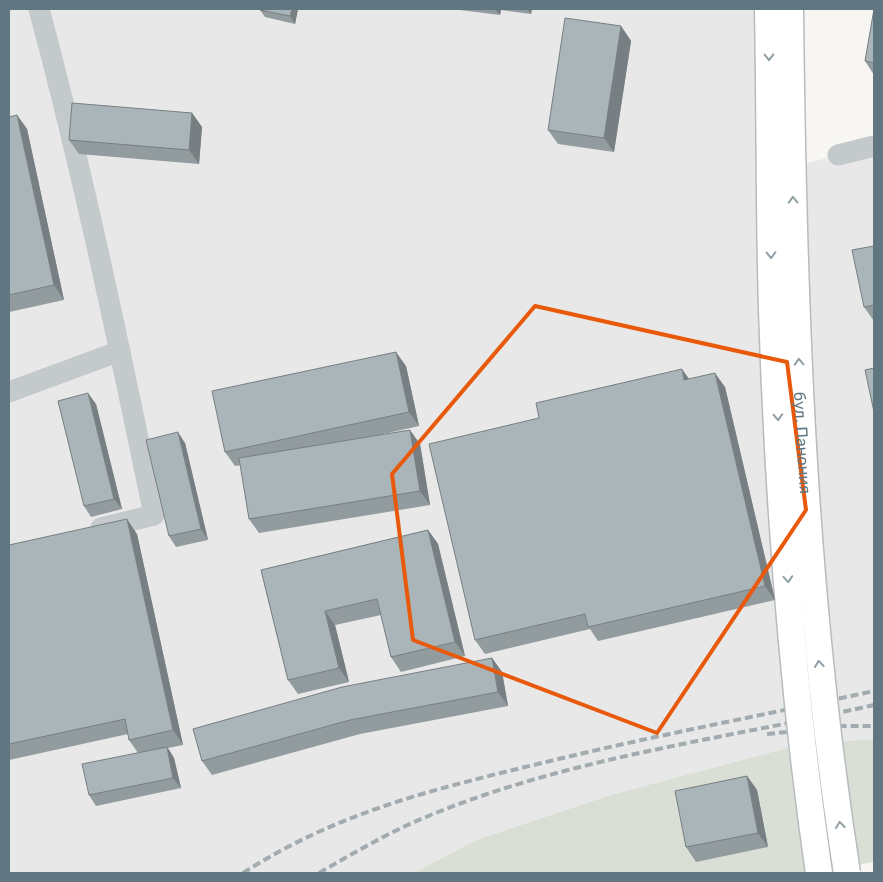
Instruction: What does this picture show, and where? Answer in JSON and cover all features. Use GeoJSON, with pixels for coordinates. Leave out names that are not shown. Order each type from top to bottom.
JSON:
{"type":"FeatureCollection","features":[{"type":"Feature","properties":{"kind":"main road","name":"бул. Панония"},"geometry":{"type":"LineString","coordinates":[[768,9],[772,309],[781,491],[800,725],[819,873]]}},
{"type":"Feature","properties":{"kind":"main road","name":"бул. Панония"},"geometry":{"type":"LineString","coordinates":[[790,9],[791,167],[804,495],[819,663],[847,873]]}},
{"type":"Feature","properties":{"kind":"street"},"geometry":{"type":"LineString","coordinates":[[39,9],[59,85],[120,351],[154,515],[86,532]]}},
{"type":"Feature","properties":{"kind":"street"},"geometry":{"type":"LineString","coordinates":[[838,155],[874,146]]}},
{"type":"Feature","properties":{"kind":"street"},"geometry":{"type":"LineString","coordinates":[[9,392],[120,351]]}},
{"type":"Feature","properties":{"kind":"highlighted area"},"geometry":{"type":"Polygon","coordinates":[[[535,306],[787,362],[806,510],[657,733],[413,640],[392,474],[535,306]]]}},
{"type":"Feature","properties":{"kind":"shaded area"},"geometry":{"type":"Polygon","coordinates":[[[9,9],[790,9],[792,167],[874,146],[874,739],[802,744],[611,795],[476,840],[414,873],[9,873],[9,9]]]}},
{"type":"Feature","properties":{"kind":"shaded area"},"geometry":{"type":"Polygon","coordinates":[[[874,739],[874,862],[846,867],[818,867],[819,873],[414,873],[476,840],[611,795],[802,744],[874,739]]]}},
{"type":"Feature","properties":{"kind":"building"},"geometry":{"type":"Polygon","coordinates":[[[260,9],[292,9],[290,16],[260,9]]]}},
{"type":"Feature","properties":{"kind":"building"},"geometry":{"type":"Polygon","coordinates":[[[874,9],[874,63],[865,61],[874,9]]]}},
{"type":"Feature","properties":{"kind":"building"},"geometry":{"type":"Polygon","coordinates":[[[565,18],[621,26],[604,138],[548,130],[565,18]]]}},
{"type":"Feature","properties":{"kind":"building"},"geometry":{"type":"Polygon","coordinates":[[[72,103],[192,113],[189,150],[69,140],[72,103]]]}},
{"type":"Feature","properties":{"kind":"building"},"geometry":{"type":"Polygon","coordinates":[[[17,115],[54,285],[9,295],[9,117],[17,115]]]}},
{"type":"Feature","properties":{"kind":"building"},"geometry":{"type":"Polygon","coordinates":[[[874,246],[874,305],[864,307],[852,250],[874,246]]]}},
{"type":"Feature","properties":{"kind":"building"},"geometry":{"type":"Polygon","coordinates":[[[396,352],[409,412],[225,452],[212,391],[396,352]]]}},
{"type":"Feature","properties":{"kind":"building"},"geometry":{"type":"Polygon","coordinates":[[[874,368],[874,412],[865,370],[874,368]]]}},
{"type":"Feature","properties":{"kind":"building"},"geometry":{"type":"Polygon","coordinates":[[[682,369],[684,380],[715,373],[765,586],[588,627],[585,614],[475,640],[429,444],[539,418],[536,403],[682,369]]]}},
{"type":"Feature","properties":{"kind":"building"},"geometry":{"type":"Polygon","coordinates":[[[88,393],[114,499],[84,506],[58,401],[88,393]]]}},
{"type":"Feature","properties":{"kind":"building"},"geometry":{"type":"Polygon","coordinates":[[[410,430],[420,491],[249,519],[239,458],[410,430]]]}},
{"type":"Feature","properties":{"kind":"building"},"geometry":{"type":"Polygon","coordinates":[[[178,432],[201,529],[169,536],[146,440],[178,432]]]}},
{"type":"Feature","properties":{"kind":"building"},"geometry":{"type":"Polygon","coordinates":[[[127,519],[173,730],[129,740],[125,719],[9,744],[9,545],[127,519]]]}},
{"type":"Feature","properties":{"kind":"building"},"geometry":{"type":"Polygon","coordinates":[[[428,530],[455,642],[391,657],[377,599],[325,611],[339,668],[288,680],[261,570],[428,530]]]}},
{"type":"Feature","properties":{"kind":"building"},"geometry":{"type":"Polygon","coordinates":[[[492,658],[498,692],[350,720],[202,761],[193,729],[342,687],[492,658]]]}},
{"type":"Feature","properties":{"kind":"building"},"geometry":{"type":"Polygon","coordinates":[[[167,747],[173,778],[89,795],[82,764],[167,747]]]}},
{"type":"Feature","properties":{"kind":"building"},"geometry":{"type":"Polygon","coordinates":[[[747,776],[758,833],[686,847],[675,791],[747,776]]]}},
{"type":"Feature","properties":{"kind":"railway"},"geometry":{"type":"LineString","coordinates":[[243,873],[279,852],[351,818],[425,793],[583,753],[874,691]]}},
{"type":"Feature","properties":{"kind":"railway"},"geometry":{"type":"LineString","coordinates":[[319,873],[412,823],[480,796],[535,779],[648,751],[874,705]]}},
{"type":"Feature","properties":{"kind":"railway"},"geometry":{"type":"LineString","coordinates":[[767,734],[843,726],[874,726]]}}]}
